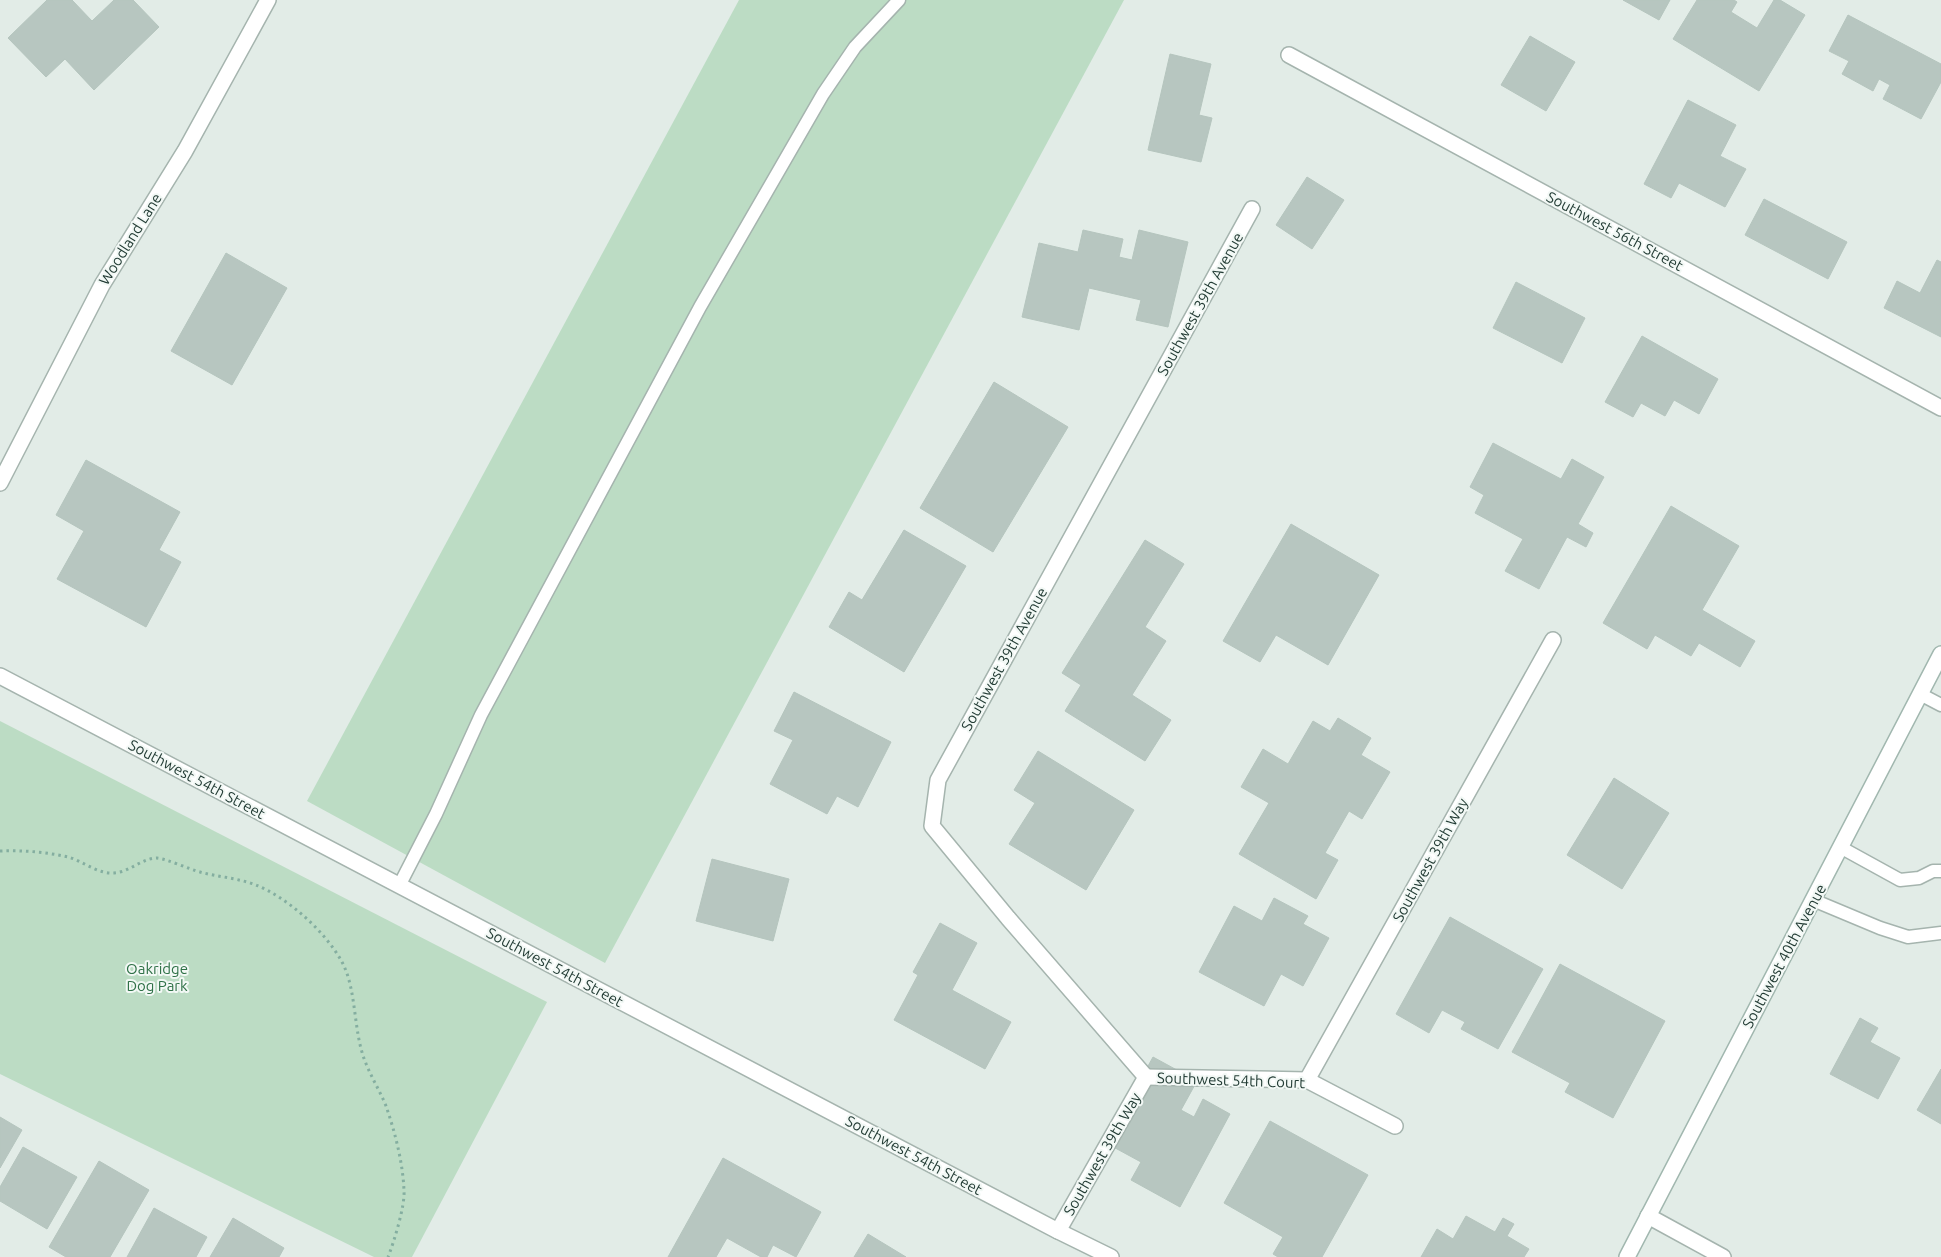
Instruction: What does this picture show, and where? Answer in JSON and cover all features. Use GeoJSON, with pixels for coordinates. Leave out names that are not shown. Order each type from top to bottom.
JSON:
{"type":"FeatureCollection","features":[{"type":"Feature","properties":{"kind":"street","name":"Woodland Lane"},"geometry":{"type":"LineString","coordinates":[[0,483],[102,285],[185,151],[268,0]]}},
{"type":"Feature","properties":{"kind":"street","name":"Southwest 56th Street"},"geometry":{"type":"LineString","coordinates":[[1289,55],[1941,408]]}},
{"type":"Feature","properties":{"kind":"street","name":"Southwest 39th Avenue"},"geometry":{"type":"LineString","coordinates":[[1146,1077],[1008,918],[932,826],[938,780],[1252,209]]}},
{"type":"Feature","properties":{"kind":"street","name":"Southwest 39th Way"},"geometry":{"type":"LineString","coordinates":[[1307,1080],[1553,640]]}},
{"type":"Feature","properties":{"kind":"street","name":"Southwest 40th Avenue"},"geometry":{"type":"LineString","coordinates":[[1626,1257],[1941,654]]}},
{"type":"Feature","properties":{"kind":"street","name":"Southwest 54th Street"},"geometry":{"type":"LineString","coordinates":[[0,676],[1058,1231],[1111,1257]]}},
{"type":"Feature","properties":{"kind":"street","name":"Southwest 54th Court"},"geometry":{"type":"LineString","coordinates":[[1146,1077],[1307,1080],[1394,1126]]}},
{"type":"Feature","properties":{"kind":"street","name":"Southwest 39th Way"},"geometry":{"type":"LineString","coordinates":[[1058,1231],[1146,1077]]}},
{"type":"Feature","properties":{"kind":"street"},"geometry":{"type":"LineString","coordinates":[[1648,1216],[1723,1257]]}},
{"type":"Feature","properties":{"kind":"lane"},"geometry":{"type":"LineString","coordinates":[[399,886],[436,814],[481,715],[700,307],[823,94],[855,47],[899,0]]}},
{"type":"Feature","properties":{"kind":"lane"},"geometry":{"type":"LineString","coordinates":[[1920,694],[1941,706]]}},
{"type":"Feature","properties":{"kind":"lane"},"geometry":{"type":"LineString","coordinates":[[1840,847],[1900,880],[1919,878],[1933,871],[1941,871]]}},
{"type":"Feature","properties":{"kind":"lane"},"geometry":{"type":"LineString","coordinates":[[1813,900],[1880,928],[1908,937],[1941,933]]}},
{"type":"Feature","properties":{"kind":"path"},"geometry":{"type":"LineString","coordinates":[[0,851],[17,850],[68,857],[100,871],[114,872],[128,869],[146,860],[158,858],[201,873],[254,885],[273,894],[310,921],[343,963],[351,989],[359,1045],[386,1106],[399,1155],[404,1193],[394,1242],[388,1257]]}},
{"type":"Feature","properties":{"kind":"green space"},"geometry":{"type":"Polygon","coordinates":[[[739,0],[1124,0],[605,963],[307,801],[739,0]]]}},
{"type":"Feature","properties":{"kind":"green space","name":"Oakridge Dog Park"},"geometry":{"type":"Polygon","coordinates":[[[0,721],[547,1002],[412,1257],[374,1257],[0,1074],[0,721]]]}},
{"type":"Feature","properties":{"kind":"building"},"geometry":{"type":"Polygon","coordinates":[[[47,0],[72,0],[92,21],[114,0],[133,0],[159,27],[94,90],[65,59],[46,77],[8,38],[47,0]]]}},
{"type":"Feature","properties":{"kind":"building"},"geometry":{"type":"Polygon","coordinates":[[[1623,0],[1670,0],[1659,20],[1623,0]]]}},
{"type":"Feature","properties":{"kind":"building"},"geometry":{"type":"Polygon","coordinates":[[[1697,0],[1734,0],[1737,2],[1731,12],[1757,28],[1774,0],[1780,0],[1805,15],[1759,91],[1673,39],[1697,0]]]}},
{"type":"Feature","properties":{"kind":"building"},"geometry":{"type":"Polygon","coordinates":[[[1848,15],[1941,64],[1941,82],[1921,119],[1883,99],[1890,85],[1879,79],[1873,91],[1842,74],[1849,61],[1829,51],[1848,15]]]}},
{"type":"Feature","properties":{"kind":"building"},"geometry":{"type":"Polygon","coordinates":[[[1530,36],[1575,62],[1546,111],[1501,85],[1530,36]]]}},
{"type":"Feature","properties":{"kind":"building"},"geometry":{"type":"Polygon","coordinates":[[[1170,54],[1211,64],[1199,115],[1212,118],[1201,162],[1148,150],[1170,54]]]}},
{"type":"Feature","properties":{"kind":"building"},"geometry":{"type":"Polygon","coordinates":[[[1688,100],[1736,125],[1720,156],[1746,169],[1725,207],[1679,183],[1671,198],[1644,184],[1688,100]]]}},
{"type":"Feature","properties":{"kind":"building"},"geometry":{"type":"Polygon","coordinates":[[[1307,177],[1344,200],[1312,249],[1276,225],[1307,177]]]}},
{"type":"Feature","properties":{"kind":"building"},"geometry":{"type":"Polygon","coordinates":[[[1764,199],[1847,242],[1828,279],[1745,235],[1764,199]]]}},
{"type":"Feature","properties":{"kind":"building"},"geometry":{"type":"Polygon","coordinates":[[[1083,230],[1123,239],[1119,257],[1132,260],[1139,230],[1188,242],[1168,327],[1136,320],[1141,300],[1089,288],[1079,330],[1022,317],[1039,243],[1078,252],[1083,230]]]}},
{"type":"Feature","properties":{"kind":"building"},"geometry":{"type":"Polygon","coordinates":[[[226,253],[287,288],[232,385],[171,351],[226,253]]]}},
{"type":"Feature","properties":{"kind":"building"},"geometry":{"type":"Polygon","coordinates":[[[1937,260],[1941,262],[1941,337],[1884,308],[1897,281],[1920,293],[1937,260]]]}},
{"type":"Feature","properties":{"kind":"building"},"geometry":{"type":"Polygon","coordinates":[[[1516,282],[1585,318],[1562,363],[1493,328],[1516,282]]]}},
{"type":"Feature","properties":{"kind":"building"},"geometry":{"type":"Polygon","coordinates":[[[1642,336],[1718,379],[1699,414],[1674,400],[1665,416],[1641,403],[1633,417],[1605,402],[1642,336]]]}},
{"type":"Feature","properties":{"kind":"building"},"geometry":{"type":"Polygon","coordinates":[[[994,382],[1068,427],[993,552],[920,508],[994,382]]]}},
{"type":"Feature","properties":{"kind":"building"},"geometry":{"type":"Polygon","coordinates":[[[1493,443],[1561,479],[1572,459],[1604,477],[1578,524],[1593,533],[1586,547],[1567,537],[1539,589],[1505,571],[1523,539],[1475,513],[1484,495],[1470,487],[1493,443]]]}},
{"type":"Feature","properties":{"kind":"building"},"geometry":{"type":"Polygon","coordinates":[[[86,460],[180,512],[159,550],[181,562],[146,627],[57,579],[84,531],[56,515],[86,460]]]}},
{"type":"Feature","properties":{"kind":"building"},"geometry":{"type":"Polygon","coordinates":[[[1671,506],[1739,546],[1702,610],[1755,641],[1740,667],[1699,643],[1691,656],[1655,635],[1647,649],[1603,623],[1671,506]]]}},
{"type":"Feature","properties":{"kind":"building"},"geometry":{"type":"Polygon","coordinates":[[[1291,524],[1379,575],[1328,665],[1276,635],[1260,662],[1223,641],[1291,524]]]}},
{"type":"Feature","properties":{"kind":"building"},"geometry":{"type":"Polygon","coordinates":[[[904,530],[966,566],[904,672],[829,627],[849,592],[862,600],[904,530]]]}},
{"type":"Feature","properties":{"kind":"building"},"geometry":{"type":"Polygon","coordinates":[[[1145,540],[1184,564],[1145,627],[1166,641],[1132,695],[1171,720],[1145,761],[1065,711],[1081,685],[1062,673],[1145,540]]]}},
{"type":"Feature","properties":{"kind":"building"},"geometry":{"type":"Polygon","coordinates":[[[794,692],[891,742],[858,807],[837,796],[827,814],[770,784],[793,740],[774,731],[794,692]]]}},
{"type":"Feature","properties":{"kind":"building"},"geometry":{"type":"Polygon","coordinates":[[[1338,718],[1371,738],[1361,755],[1390,772],[1362,819],[1349,811],[1325,853],[1338,860],[1316,899],[1239,854],[1269,803],[1241,787],[1263,749],[1288,764],[1313,721],[1330,731],[1338,718]]]}},
{"type":"Feature","properties":{"kind":"building"},"geometry":{"type":"Polygon","coordinates":[[[1038,751],[1134,810],[1086,890],[1009,844],[1035,803],[1014,790],[1038,751]]]}},
{"type":"Feature","properties":{"kind":"building"},"geometry":{"type":"Polygon","coordinates":[[[1614,778],[1669,813],[1622,889],[1567,855],[1614,778]]]}},
{"type":"Feature","properties":{"kind":"building"},"geometry":{"type":"Polygon","coordinates":[[[712,859],[789,879],[773,941],[696,921],[712,859]]]}},
{"type":"Feature","properties":{"kind":"building"},"geometry":{"type":"Polygon","coordinates":[[[1274,898],[1308,916],[1303,924],[1329,938],[1303,986],[1281,974],[1264,1006],[1199,972],[1234,906],[1262,921],[1274,898]]]}},
{"type":"Feature","properties":{"kind":"building"},"geometry":{"type":"Polygon","coordinates":[[[1450,917],[1543,969],[1498,1049],[1461,1029],[1465,1022],[1442,1010],[1429,1033],[1396,1014],[1450,917]]]}},
{"type":"Feature","properties":{"kind":"building"},"geometry":{"type":"Polygon","coordinates":[[[940,923],[977,943],[952,990],[1011,1022],[985,1069],[894,1020],[918,975],[913,972],[940,923]]]}},
{"type":"Feature","properties":{"kind":"building"},"geometry":{"type":"Polygon","coordinates":[[[1560,964],[1665,1021],[1613,1118],[1565,1092],[1570,1083],[1512,1052],[1560,964]]]}},
{"type":"Feature","properties":{"kind":"building"},"geometry":{"type":"Polygon","coordinates":[[[1860,1018],[1878,1028],[1870,1042],[1900,1058],[1878,1099],[1830,1074],[1860,1018]]]}},
{"type":"Feature","properties":{"kind":"building"},"geometry":{"type":"Polygon","coordinates":[[[1153,1057],[1197,1081],[1181,1110],[1194,1117],[1203,1099],[1230,1114],[1180,1207],[1131,1180],[1141,1162],[1106,1143],[1153,1057]]]}},
{"type":"Feature","properties":{"kind":"building"},"geometry":{"type":"Polygon","coordinates":[[[1941,1069],[1941,1124],[1917,1110],[1941,1069]]]}},
{"type":"Feature","properties":{"kind":"building"},"geometry":{"type":"Polygon","coordinates":[[[0,1117],[22,1130],[0,1168],[0,1117]]]}},
{"type":"Feature","properties":{"kind":"building"},"geometry":{"type":"Polygon","coordinates":[[[1270,1121],[1368,1175],[1322,1257],[1278,1257],[1273,1254],[1283,1237],[1224,1203],[1270,1121]]]}},
{"type":"Feature","properties":{"kind":"building"},"geometry":{"type":"Polygon","coordinates":[[[23,1147],[77,1177],[47,1229],[0,1201],[0,1187],[23,1147]]]}},
{"type":"Feature","properties":{"kind":"building"},"geometry":{"type":"Polygon","coordinates":[[[723,1158],[821,1212],[796,1257],[773,1245],[767,1257],[761,1257],[727,1238],[716,1257],[668,1257],[723,1158]]]}},
{"type":"Feature","properties":{"kind":"building"},"geometry":{"type":"Polygon","coordinates":[[[99,1161],[149,1190],[110,1257],[66,1257],[49,1247],[99,1161]]]}},
{"type":"Feature","properties":{"kind":"building"},"geometry":{"type":"Polygon","coordinates":[[[154,1208],[207,1237],[196,1257],[127,1257],[154,1208]]]}},
{"type":"Feature","properties":{"kind":"building"},"geometry":{"type":"Polygon","coordinates":[[[1466,1216],[1495,1232],[1503,1218],[1514,1224],[1507,1236],[1529,1249],[1524,1257],[1421,1257],[1437,1229],[1453,1239],[1466,1216]]]}},
{"type":"Feature","properties":{"kind":"building"},"geometry":{"type":"Polygon","coordinates":[[[233,1218],[284,1248],[279,1257],[210,1257],[233,1218]]]}},
{"type":"Feature","properties":{"kind":"building"},"geometry":{"type":"Polygon","coordinates":[[[868,1234],[906,1257],[854,1257],[868,1234]]]}}]}
